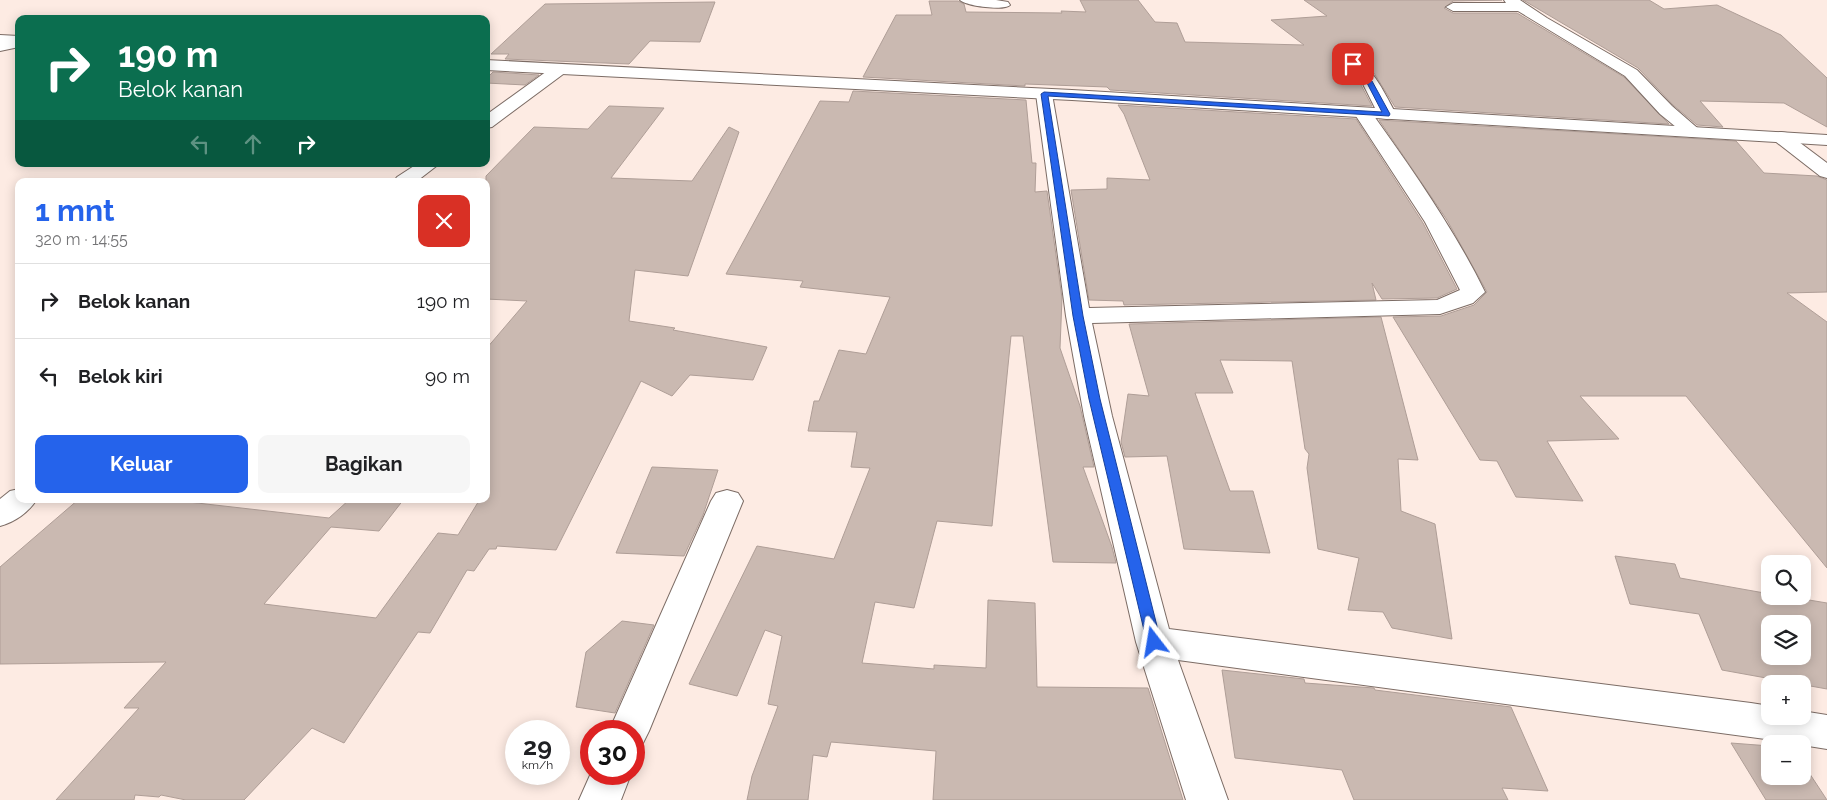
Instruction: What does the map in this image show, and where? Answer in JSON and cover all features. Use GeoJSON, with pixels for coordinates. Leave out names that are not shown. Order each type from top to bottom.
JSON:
{"type":"FeatureCollection","features":[{"type":"Feature","properties":{"kind":"main road"},"geometry":{"type":"LineString","coordinates":[[967,0],[1003,5]]}},
{"type":"Feature","properties":{"kind":"main road"},"geometry":{"type":"LineString","coordinates":[[1454,7],[1516,4],[1631,73],[1666,110],[1693,132]]}},
{"type":"Feature","properties":{"kind":"main road"},"geometry":{"type":"LineString","coordinates":[[0,39],[15,41]]}},
{"type":"Feature","properties":{"kind":"main road"},"geometry":{"type":"LineString","coordinates":[[0,47],[15,42]]}},
{"type":"Feature","properties":{"kind":"main road"},"geometry":{"type":"LineString","coordinates":[[1353,64],[1370,82],[1387,114]]}},
{"type":"Feature","properties":{"kind":"main road"},"geometry":{"type":"LineString","coordinates":[[490,65],[1044,94],[1827,140]]}},
{"type":"Feature","properties":{"kind":"main road"},"geometry":{"type":"LineString","coordinates":[[490,120],[560,69]]}},
{"type":"Feature","properties":{"kind":"main road"},"geometry":{"type":"LineString","coordinates":[[1044,94],[1078,316],[1098,416],[1154,642],[1207,800]]}},
{"type":"Feature","properties":{"kind":"main road"},"geometry":{"type":"LineString","coordinates":[[1078,316],[1440,307],[1466,298],[1473,292],[1458,258],[1420,195],[1363,113]]}},
{"type":"Feature","properties":{"kind":"main road"},"geometry":{"type":"LineString","coordinates":[[1781,137],[1827,172]]}},
{"type":"Feature","properties":{"kind":"main road"},"geometry":{"type":"LineString","coordinates":[[408,178],[425,167]]}},
{"type":"Feature","properties":{"kind":"main road"},"geometry":{"type":"LineString","coordinates":[[634,720],[727,501]]}},
{"type":"Feature","properties":{"kind":"main road"},"geometry":{"type":"LineString","coordinates":[[0,515],[16,503]]}},
{"type":"Feature","properties":{"kind":"main road"},"geometry":{"type":"LineString","coordinates":[[1154,642],[1751,720],[1827,732]]}},
{"type":"Feature","properties":{"kind":"main road"},"geometry":{"type":"LineString","coordinates":[[600,800],[606,785]]}},
{"type":"Feature","properties":{"kind":"building"},"geometry":{"type":"Polygon","coordinates":[[[1080,0],[1138,0],[1155,22],[1177,23],[1185,42],[1304,45],[1271,20],[1327,16],[1304,0],[1502,0],[1453,1],[1444,8],[1453,13],[1517,13],[1624,77],[1669,124],[1395,107],[1374,73],[1354,57],[1347,59],[1343,64],[1361,85],[1372,106],[1110,90],[1107,87],[1025,84],[1025,86],[863,77],[896,15],[932,15],[929,1],[958,1],[964,4],[966,12],[1086,12],[1080,0]]]}},
{"type":"Feature","properties":{"kind":"building"},"geometry":{"type":"Polygon","coordinates":[[[1523,0],[1649,0],[1664,9],[1717,5],[1781,35],[1827,78],[1827,127],[1784,103],[1700,101],[1723,127],[1697,125],[1673,105],[1638,68],[1523,0]]]}},
{"type":"Feature","properties":{"kind":"building"},"geometry":{"type":"Polygon","coordinates":[[[715,2],[700,42],[650,41],[629,64],[505,59],[509,54],[491,54],[545,4],[715,2]]]}},
{"type":"Feature","properties":{"kind":"building"},"geometry":{"type":"Polygon","coordinates":[[[493,72],[539,75],[525,85],[490,83],[490,75],[493,72]]]}},
{"type":"Feature","properties":{"kind":"building"},"geometry":{"type":"Polygon","coordinates":[[[853,91],[1026,100],[1032,163],[1036,163],[1035,192],[1047,191],[1062,298],[1060,348],[1080,406],[1094,467],[1083,467],[1116,563],[1053,562],[1023,336],[1011,336],[992,526],[937,521],[914,608],[875,602],[862,663],[934,669],[934,665],[986,668],[988,600],[1035,603],[1037,687],[1148,688],[1183,800],[933,800],[936,751],[831,742],[827,757],[813,755],[808,800],[747,800],[752,776],[778,706],[768,704],[782,636],[765,630],[737,696],[689,684],[757,546],[834,559],[870,468],[851,467],[857,432],[808,431],[814,401],[819,401],[839,350],[866,354],[890,297],[800,287],[803,281],[726,274],[820,101],[849,102],[853,91]]]}},
{"type":"Feature","properties":{"kind":"building"},"geometry":{"type":"Polygon","coordinates":[[[1118,105],[1356,119],[1423,223],[1457,289],[1437,298],[1382,299],[1372,283],[1376,300],[1124,305],[1123,301],[1089,300],[1071,190],[1107,189],[1107,178],[1150,180],[1124,114],[1118,105]]]}},
{"type":"Feature","properties":{"kind":"building"},"geometry":{"type":"Polygon","coordinates":[[[609,106],[664,108],[611,178],[692,181],[729,127],[739,132],[688,276],[635,270],[629,321],[675,328],[673,330],[767,347],[753,380],[690,375],[672,396],[641,381],[556,550],[497,546],[496,549],[489,549],[474,571],[467,570],[430,633],[418,632],[344,743],[312,728],[244,800],[186,800],[161,795],[159,797],[135,795],[134,800],[56,800],[139,708],[124,708],[166,662],[0,664],[0,567],[74,503],[197,503],[329,518],[346,503],[401,503],[379,531],[331,527],[264,604],[376,618],[438,533],[458,535],[478,503],[490,503],[490,344],[527,301],[490,299],[490,178],[486,178],[486,176],[534,127],[588,129],[609,106]]]}},
{"type":"Feature","properties":{"kind":"building"},"geometry":{"type":"Polygon","coordinates":[[[1379,120],[1736,141],[1764,173],[1817,176],[1827,180],[1827,292],[1787,293],[1827,322],[1827,568],[1686,396],[1580,396],[1619,439],[1547,441],[1583,501],[1516,497],[1497,461],[1480,460],[1393,317],[1441,316],[1474,305],[1487,292],[1447,220],[1379,120]]]}},
{"type":"Feature","properties":{"kind":"building"},"geometry":{"type":"Polygon","coordinates":[[[1381,317],[1418,460],[1398,459],[1401,511],[1435,524],[1452,639],[1392,628],[1383,612],[1348,610],[1359,558],[1318,549],[1307,468],[1309,454],[1305,449],[1292,361],[1220,360],[1233,393],[1195,393],[1230,491],[1253,491],[1270,553],[1184,549],[1167,456],[1125,457],[1121,442],[1128,394],[1149,396],[1129,324],[1381,317]]]}},
{"type":"Feature","properties":{"kind":"building"},"geometry":{"type":"Polygon","coordinates":[[[652,467],[718,470],[703,515],[684,556],[616,553],[652,467]]]}},
{"type":"Feature","properties":{"kind":"building"},"geometry":{"type":"Polygon","coordinates":[[[1615,556],[1675,564],[1680,578],[1761,592],[1761,605],[1811,605],[1811,600],[1827,603],[1827,689],[1811,686],[1811,675],[1761,675],[1761,677],[1722,670],[1699,614],[1630,604],[1615,556]]]}},
{"type":"Feature","properties":{"kind":"building"},"geometry":{"type":"Polygon","coordinates":[[[622,621],[654,625],[615,713],[576,707],[586,652],[622,621]]]}},
{"type":"Feature","properties":{"kind":"building"},"geometry":{"type":"Polygon","coordinates":[[[1222,670],[1304,679],[1305,683],[1374,688],[1375,690],[1511,707],[1548,791],[1502,788],[1508,800],[1354,800],[1342,770],[1235,758],[1222,670]]]}},
{"type":"Feature","properties":{"kind":"building"},"geometry":{"type":"Polygon","coordinates":[[[1731,743],[1761,745],[1761,785],[1811,785],[1811,776],[1827,800],[1766,800],[1731,743]]]}},
{"type":"Feature","properties":{"kind":"route"},"geometry":{"type":"LineString","coordinates":[[1154,642],[1098,416],[1078,316],[1044,94],[1387,114],[1370,82],[1353,64]]}}]}
